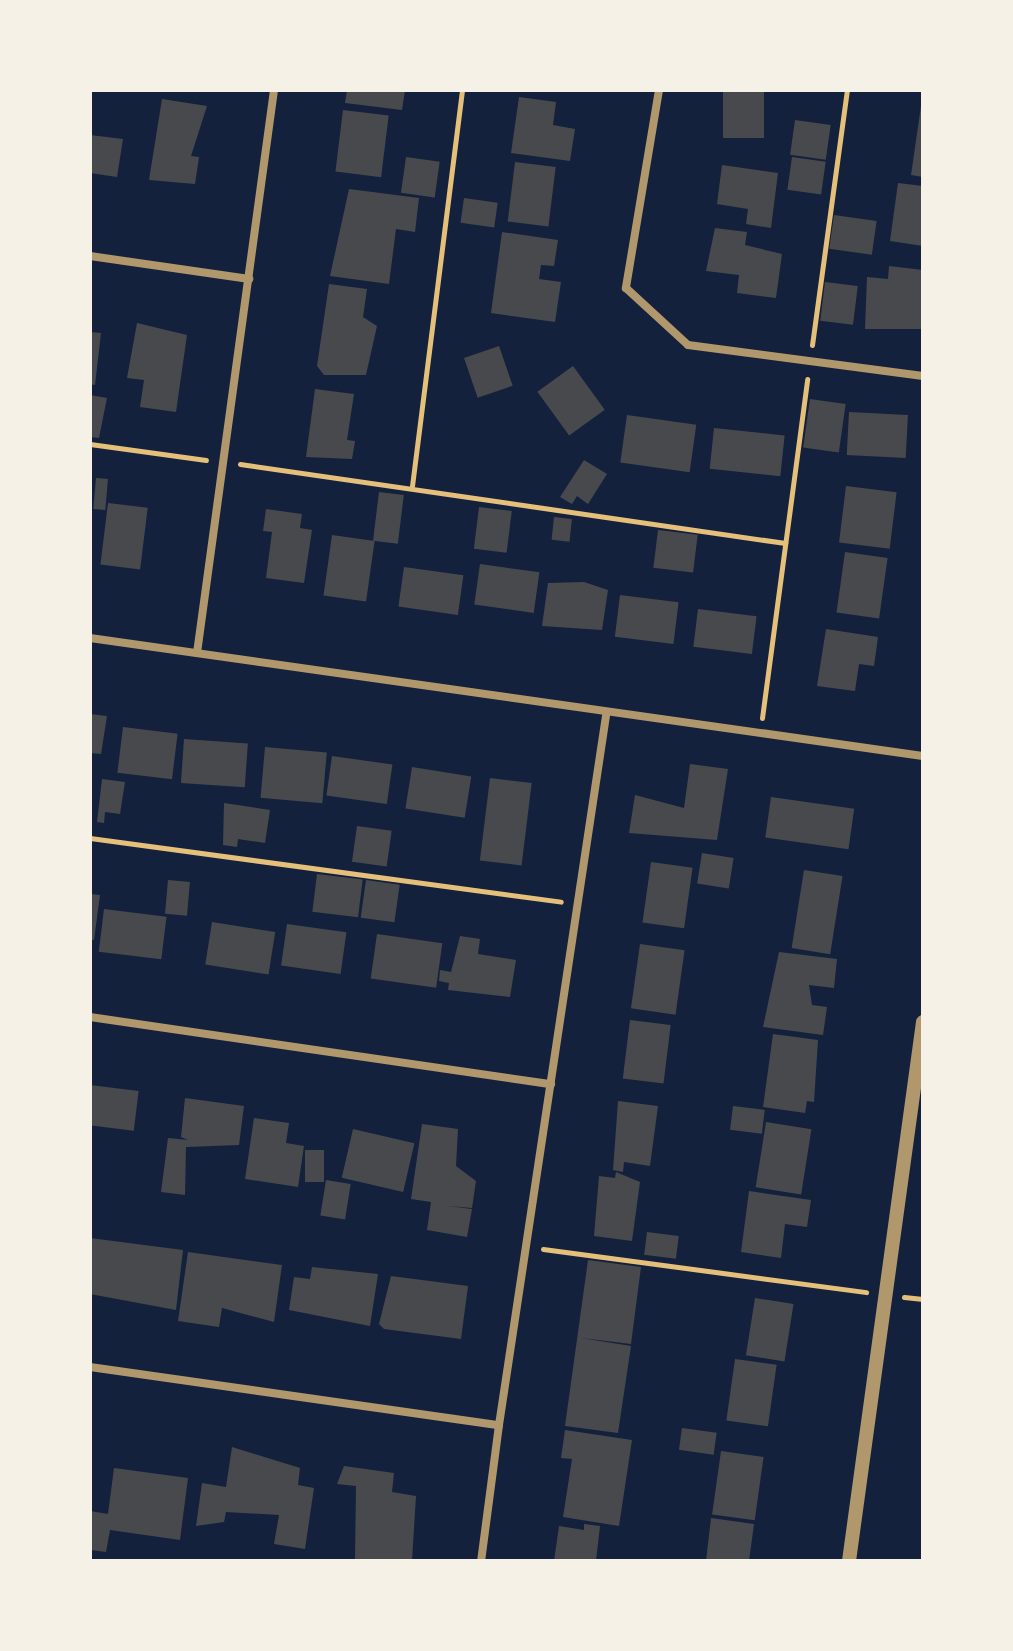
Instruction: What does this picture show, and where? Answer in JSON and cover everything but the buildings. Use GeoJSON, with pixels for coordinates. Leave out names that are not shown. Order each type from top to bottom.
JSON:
{"type":"FeatureCollection","features":[{"type":"Feature","properties":{"kind":"street"},"geometry":{"type":"LineString","coordinates":[[197,653],[274,90]]}},
{"type":"Feature","properties":{"kind":"street"},"geometry":{"type":"LineString","coordinates":[[659,90],[626,288],[688,345],[923,376]]}},
{"type":"Feature","properties":{"kind":"street"},"geometry":{"type":"LineString","coordinates":[[90,256],[249,279]]}},
{"type":"Feature","properties":{"kind":"street"},"geometry":{"type":"LineString","coordinates":[[90,638],[606,716],[923,756]]}},
{"type":"Feature","properties":{"kind":"street"},"geometry":{"type":"LineString","coordinates":[[481,1561],[606,716]]}},
{"type":"Feature","properties":{"kind":"street"},"geometry":{"type":"LineString","coordinates":[[90,1017],[551,1084]]}},
{"type":"Feature","properties":{"kind":"street"},"geometry":{"type":"LineString","coordinates":[[849,1561],[923,1022]]}},
{"type":"Feature","properties":{"kind":"street"},"geometry":{"type":"LineString","coordinates":[[90,1367],[499,1425]]}},
{"type":"Feature","properties":{"kind":"path"},"geometry":{"type":"LineString","coordinates":[[412,486],[462,90]]}},
{"type":"Feature","properties":{"kind":"path"},"geometry":{"type":"LineString","coordinates":[[759,735],[847,90]]}},
{"type":"Feature","properties":{"kind":"path"},"geometry":{"type":"LineString","coordinates":[[90,444],[412,486],[785,543]]}},
{"type":"Feature","properties":{"kind":"path"},"geometry":{"type":"LineString","coordinates":[[90,838],[578,904]]}},
{"type":"Feature","properties":{"kind":"path"},"geometry":{"type":"LineString","coordinates":[[526,1247],[923,1299]]}}]}
